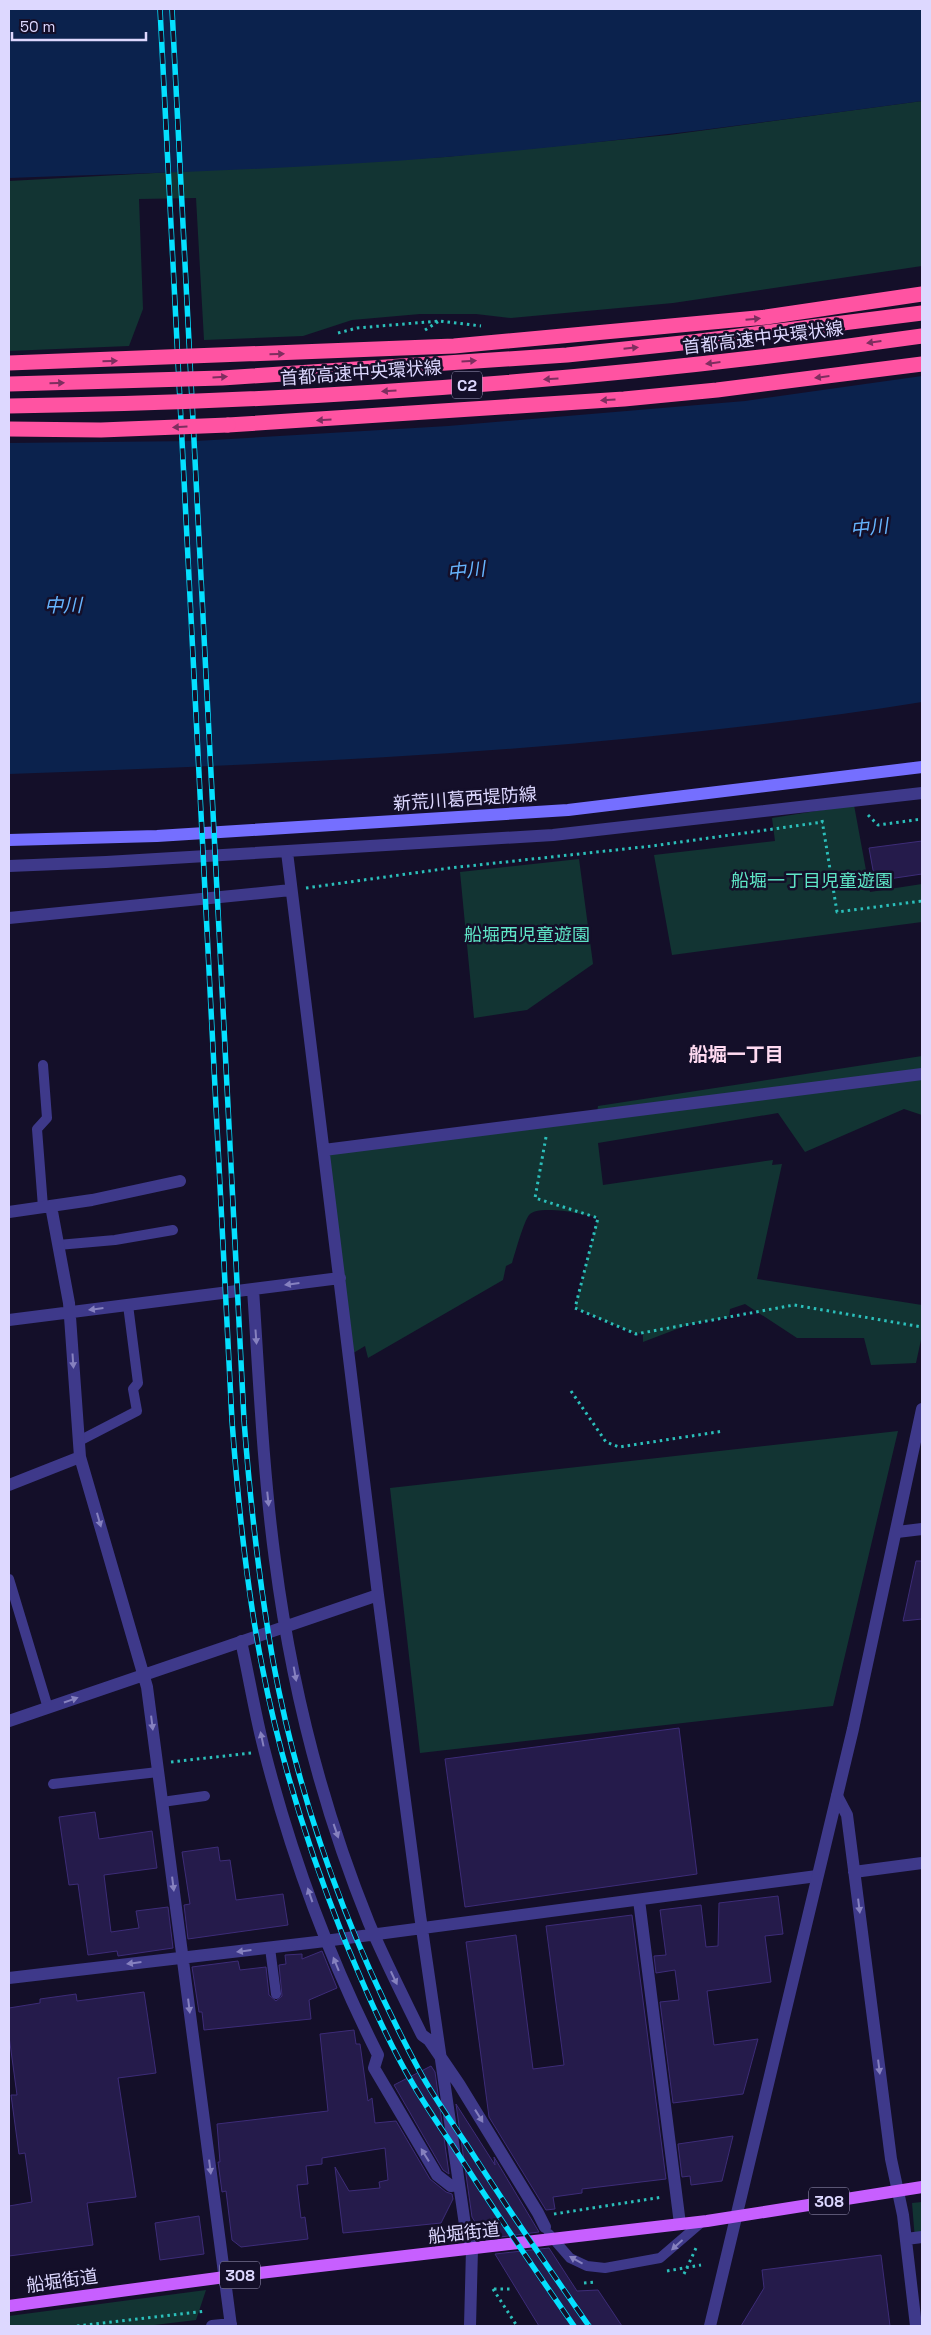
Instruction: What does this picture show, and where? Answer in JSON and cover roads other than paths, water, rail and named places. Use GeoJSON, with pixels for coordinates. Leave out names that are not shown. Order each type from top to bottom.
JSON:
{"type":"FeatureCollection","features":[{"type":"Feature","properties":{"kind":"highway"},"geometry":{"type":"LineString","coordinates":[[9,364],[454,346],[766,317],[922,294]]}},
{"type":"Feature","properties":{"kind":"highway","name":"首都高速中央環状線"},"geometry":{"type":"LineString","coordinates":[[9,384],[222,378],[567,355],[692,342],[922,313]]}},
{"type":"Feature","properties":{"kind":"highway","name":"首都高速中央環状線"},"geometry":{"type":"LineString","coordinates":[[9,406],[187,402],[344,395],[699,365],[922,336]]}},
{"type":"Feature","properties":{"kind":"highway"},"geometry":{"type":"LineString","coordinates":[[9,428],[101,430],[329,420],[708,391],[922,364]]}},
{"type":"Feature","properties":{"kind":"main road","name":"新荒川葛西堤防線"},"geometry":{"type":"LineString","coordinates":[[9,840],[157,836],[568,810],[922,767]]}},
{"type":"Feature","properties":{"kind":"main road","name":"船堀街道"},"geometry":{"type":"LineString","coordinates":[[9,2306],[225,2277],[737,2217],[922,2187]]}},
{"type":"Feature","properties":{"kind":"street"},"geometry":{"type":"LineString","coordinates":[[9,866],[287,852],[553,835],[922,793]]}},
{"type":"Feature","properties":{"kind":"street"},"geometry":{"type":"LineString","coordinates":[[287,852],[378,1595],[464,2225],[472,2249],[473,2325]]}},
{"type":"Feature","properties":{"kind":"street"},"geometry":{"type":"LineString","coordinates":[[9,918],[291,890]]}},
{"type":"Feature","properties":{"kind":"street"},"geometry":{"type":"LineString","coordinates":[[324,1150],[922,1074]]}},
{"type":"Feature","properties":{"kind":"street"},"geometry":{"type":"LineString","coordinates":[[9,1212],[133,1192],[180,1181]]}},
{"type":"Feature","properties":{"kind":"street"},"geometry":{"type":"LineString","coordinates":[[47,1206],[58,1244],[70,1312],[80,1457],[144,1675],[158,1768],[230,2308],[231,2325],[212,2326]]}},
{"type":"Feature","properties":{"kind":"street"},"geometry":{"type":"LineString","coordinates":[[9,1320],[340,1278]]}},
{"type":"Feature","properties":{"kind":"street"},"geometry":{"type":"LineString","coordinates":[[253,1289],[268,1495],[275,1560],[308,1736],[334,1827],[374,1934],[422,2036],[429,2040],[442,2059],[529,2198],[546,2221]]}},
{"type":"Feature","properties":{"kind":"street"},"geometry":{"type":"LineString","coordinates":[[710,2326],[837,1796],[897,1532],[922,1409]]}},
{"type":"Feature","properties":{"kind":"street"},"geometry":{"type":"LineString","coordinates":[[9,1486],[80,1457]]}},
{"type":"Feature","properties":{"kind":"street"},"geometry":{"type":"LineString","coordinates":[[897,1532],[922,1529]]}},
{"type":"Feature","properties":{"kind":"street"},"geometry":{"type":"LineString","coordinates":[[9,1722],[378,1595]]}},
{"type":"Feature","properties":{"kind":"street"},"geometry":{"type":"LineString","coordinates":[[241,1641],[264,1752],[287,1832],[326,1940],[378,2055],[374,2068],[438,2175],[451,2186],[459,2185]]}},
{"type":"Feature","properties":{"kind":"street"},"geometry":{"type":"LineString","coordinates":[[837,1796],[847,1815],[897,2190],[906,2239],[916,2326]]}},
{"type":"Feature","properties":{"kind":"street"},"geometry":{"type":"LineString","coordinates":[[854,1872],[922,1863]]}},
{"type":"Feature","properties":{"kind":"street"},"geometry":{"type":"LineString","coordinates":[[9,1978],[270,1948],[817,1876]]}},
{"type":"Feature","properties":{"kind":"street"},"geometry":{"type":"LineString","coordinates":[[639,1900],[680,2224]]}},
{"type":"Feature","properties":{"kind":"street"},"geometry":{"type":"LineString","coordinates":[[906,2239],[922,2237]]}},
{"type":"Feature","properties":{"kind":"lane"},"geometry":{"type":"LineString","coordinates":[[43,1065],[47,1118],[37,1129],[47,1206]]}},
{"type":"Feature","properties":{"kind":"lane"},"geometry":{"type":"LineString","coordinates":[[58,1244],[115,1240],[173,1230]]}},
{"type":"Feature","properties":{"kind":"lane"},"geometry":{"type":"LineString","coordinates":[[79,1441],[137,1411],[134,1389],[138,1383],[128,1305]]}},
{"type":"Feature","properties":{"kind":"lane"},"geometry":{"type":"LineString","coordinates":[[9,1579],[48,1708]]}},
{"type":"Feature","properties":{"kind":"lane"},"geometry":{"type":"LineString","coordinates":[[53,1784],[158,1768]]}},
{"type":"Feature","properties":{"kind":"lane"},"geometry":{"type":"LineString","coordinates":[[162,1802],[205,1796]]}},
{"type":"Feature","properties":{"kind":"lane"},"geometry":{"type":"LineString","coordinates":[[270,1948],[276,1994]]}},
{"type":"Feature","properties":{"kind":"lane"},"geometry":{"type":"LineString","coordinates":[[546,2221],[552,2240],[570,2258],[578,2262],[605,2268],[660,2258],[703,2221]]}},
{"type":"Feature","properties":{"kind":"water"},"geometry":{"type":"Polygon","coordinates":[[[9,9],[922,9],[922,101],[744,125],[506,152],[282,168],[9,178],[9,9]]]}},
{"type":"Feature","properties":{"kind":"water","name":"中川"},"geometry":{"type":"Polygon","coordinates":[[[922,376],[922,702],[695,732],[467,752],[238,765],[9,774],[9,443],[196,441],[448,426],[745,401],[922,376]]]}},
{"type":"Feature","properties":{"kind":"railway"},"geometry":{"type":"LineString","coordinates":[[160,9],[232,1421],[243,1544],[256,1636],[277,1735],[296,1803],[330,1903],[374,2009],[400,2062],[425,2105],[574,2326]]}},
{"type":"Feature","properties":{"kind":"railway"},"geometry":{"type":"LineString","coordinates":[[172,9],[244,1420],[263,1601],[273,1661],[297,1767],[330,1871],[371,1972],[394,2022],[436,2099],[589,2326]]}},
{"type":"Feature","properties":{"kind":"district","name":"船堀一丁目"},"geometry":{"type":"Point","coordinates":[736,1054]}},
{"type":"Feature","properties":{"kind":"park label","name":"船堀一丁目児童遊園"},"geometry":{"type":"Point","coordinates":[812,881]}},
{"type":"Feature","properties":{"kind":"park label","name":"船堀西児童遊園"},"geometry":{"type":"Point","coordinates":[527,935]}}]}
